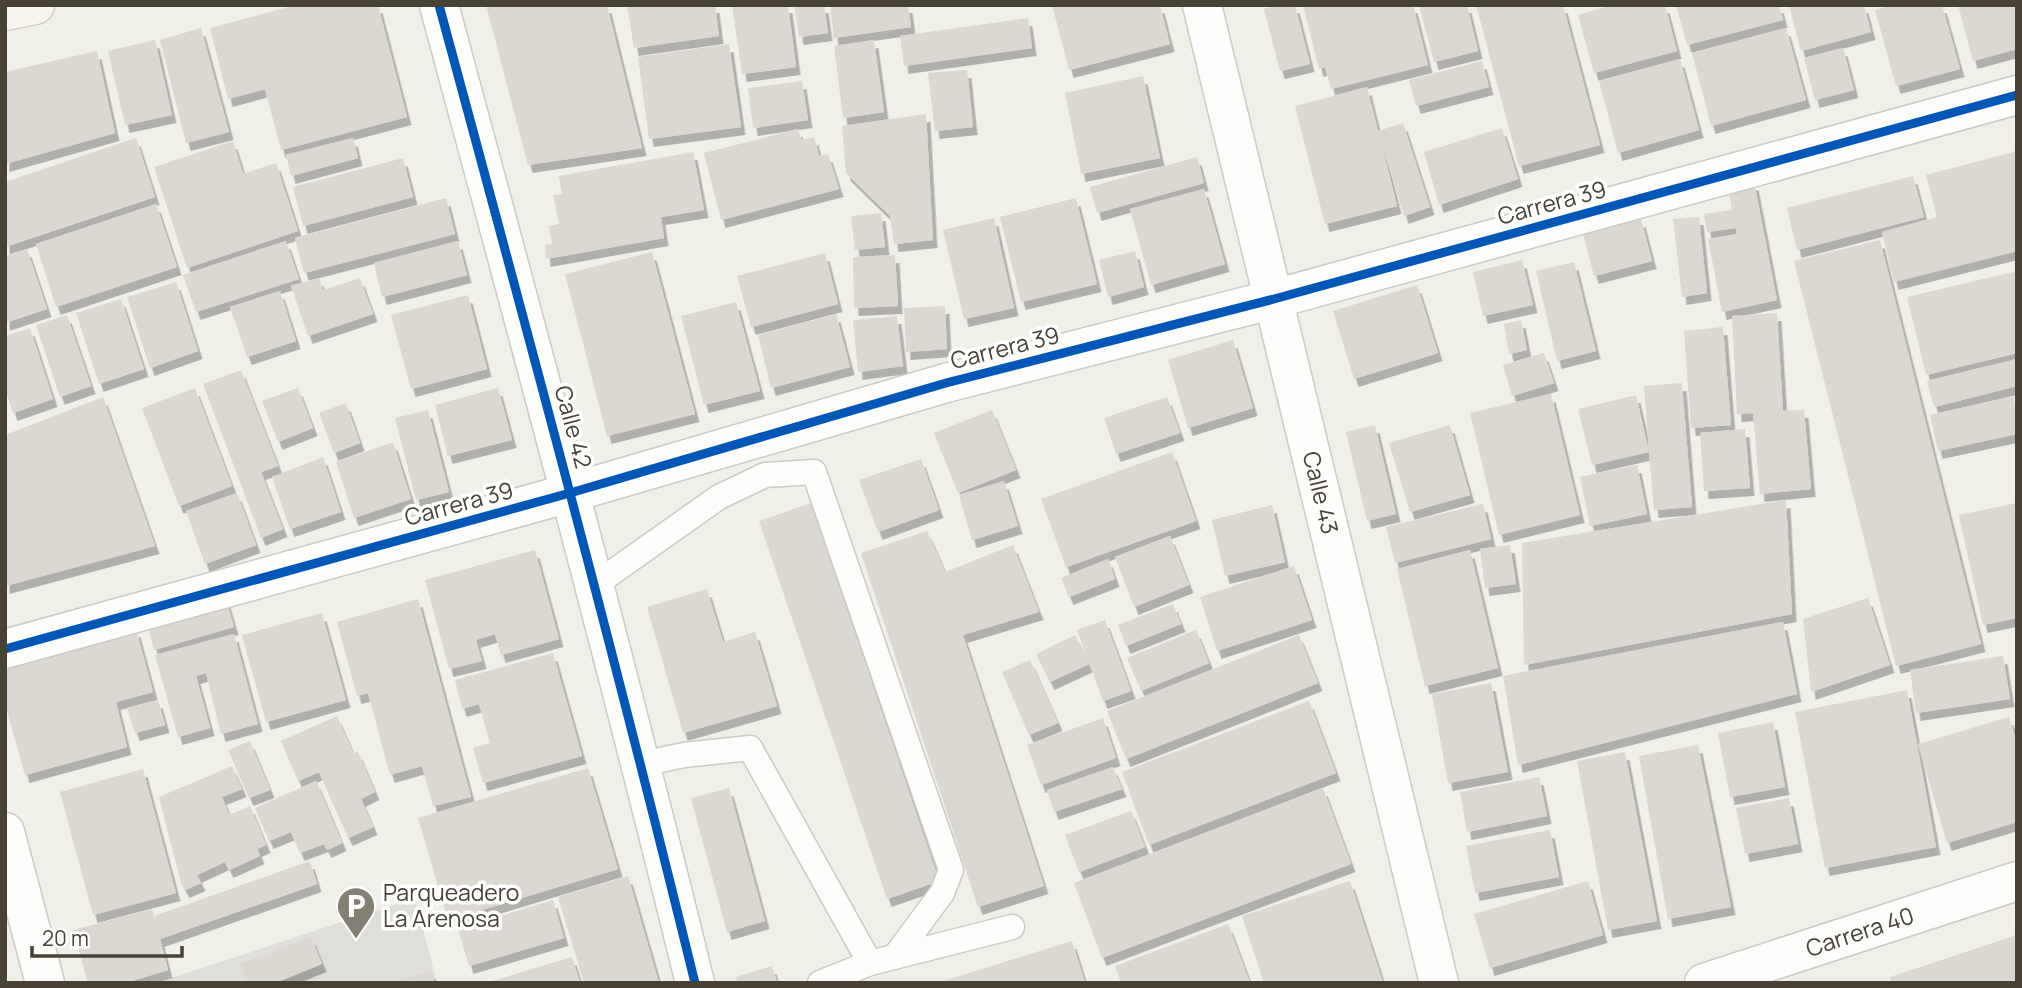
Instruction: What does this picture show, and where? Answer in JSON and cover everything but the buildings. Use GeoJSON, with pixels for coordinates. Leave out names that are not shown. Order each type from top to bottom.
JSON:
{"type":"FeatureCollection","features":[{"type":"Feature","properties":{"kind":"main road"},"geometry":{"type":"LineString","coordinates":[[5,11],[35,5]]}},
{"type":"Feature","properties":{"kind":"street","name":"Calle 42"},"geometry":{"type":"LineString","coordinates":[[439,5],[641,764],[695,983]]}},
{"type":"Feature","properties":{"kind":"street","name":"Calle 43"},"geometry":{"type":"LineString","coordinates":[[1202,5],[1438,983]]}},
{"type":"Feature","properties":{"kind":"street","name":"Carrera 39"},"geometry":{"type":"LineString","coordinates":[[5,649],[570,493],[946,383],[1274,299],[2017,95]]}},
{"type":"Feature","properties":{"kind":"street"},"geometry":{"type":"LineString","coordinates":[[5,832],[45,983]]}},
{"type":"Feature","properties":{"kind":"street","name":"Carrera 40"},"geometry":{"type":"LineString","coordinates":[[1704,983],[2017,881]]}},
{"type":"Feature","properties":{"kind":"lane"},"geometry":{"type":"LineString","coordinates":[[593,586],[719,497],[765,475],[814,472],[951,870],[943,893],[896,955]]}},
{"type":"Feature","properties":{"kind":"lane"},"geometry":{"type":"LineString","coordinates":[[641,764],[684,755],[750,748],[870,963]]}},
{"type":"Feature","properties":{"kind":"lane"},"geometry":{"type":"LineString","coordinates":[[820,983],[896,955],[1012,928]]}},
{"type":"Feature","properties":{"kind":"shaded area","name":"Parqueadero La Arenosa"},"geometry":{"type":"Polygon","coordinates":[[[415,898],[437,983],[156,983],[415,898]]]}},
{"type":"Feature","properties":{"kind":"cycle path"},"geometry":{"type":"LineString","coordinates":[[439,5],[538,371],[695,983]]}},
{"type":"Feature","properties":{"kind":"cycle path"},"geometry":{"type":"LineString","coordinates":[[5,649],[570,493],[946,383],[1274,299],[2017,95]]}},
{"type":"Feature","properties":{"kind":"place","name":"Parqueadero La Arenosa"},"geometry":{"type":"Point","coordinates":[356,940]}}]}
